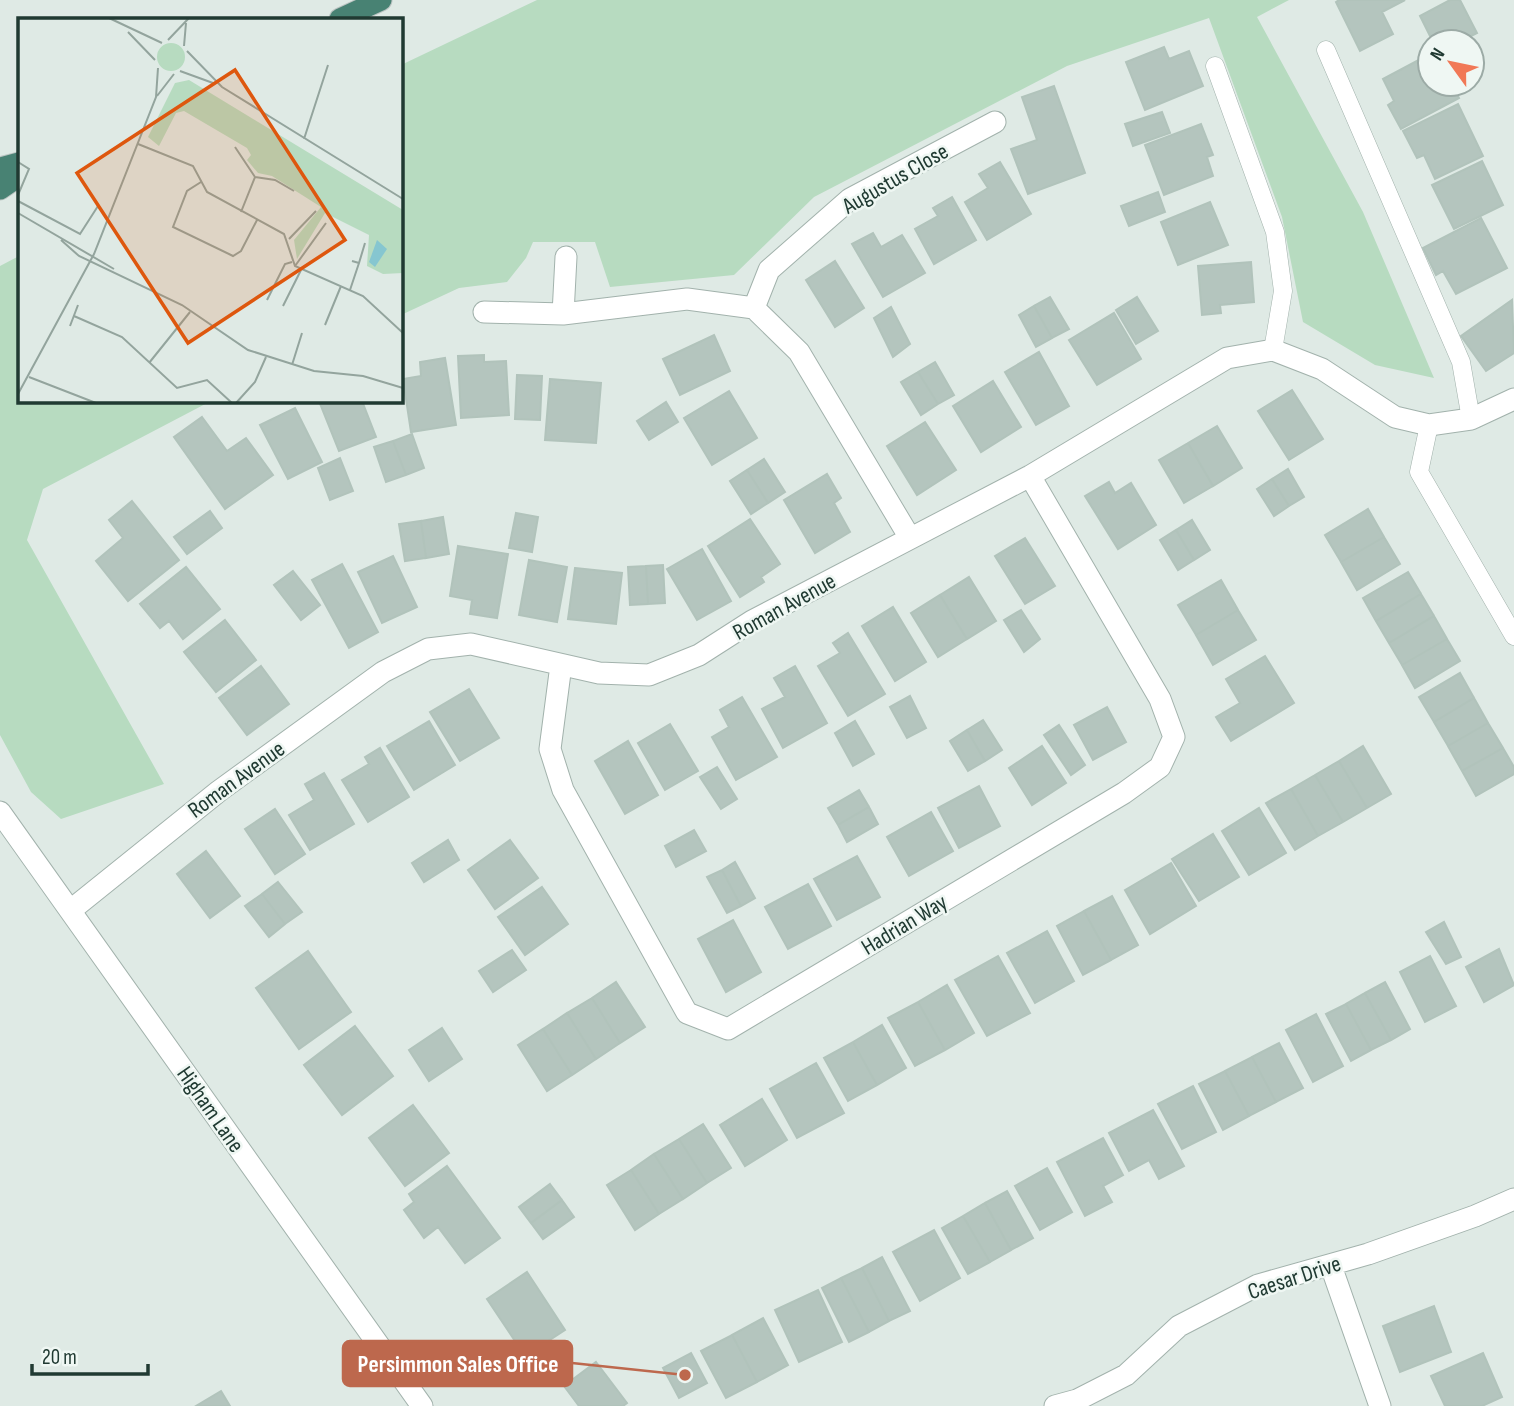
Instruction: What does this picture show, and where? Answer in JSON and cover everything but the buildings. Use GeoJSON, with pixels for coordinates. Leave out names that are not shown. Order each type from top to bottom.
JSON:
{"type":"FeatureCollection","features":[{"type":"Feature","properties":{"kind":"highway"},"geometry":{"type":"LineString","coordinates":[[342,18],[382,0]]}},
{"type":"Feature","properties":{"kind":"highway"},"geometry":{"type":"LineString","coordinates":[[0,168],[18,163]]}},
{"type":"Feature","properties":{"kind":"highway"},"geometry":{"type":"LineString","coordinates":[[0,189],[18,177]]}},
{"type":"Feature","properties":{"kind":"street","name":"Augustus Close"},"geometry":{"type":"LineString","coordinates":[[754,308],[769,270],[850,199],[996,122]]}},
{"type":"Feature","properties":{"kind":"street"},"geometry":{"type":"LineString","coordinates":[[563,314],[566,257]]}},
{"type":"Feature","properties":{"kind":"street"},"geometry":{"type":"LineString","coordinates":[[484,312],[563,314],[687,299],[754,308],[799,352],[910,538]]}},
{"type":"Feature","properties":{"kind":"street"},"geometry":{"type":"LineString","coordinates":[[1273,350],[1322,369],[1395,417],[1429,425],[1471,419],[1514,399]]}},
{"type":"Feature","properties":{"kind":"street","name":"Roman Avenue"},"geometry":{"type":"LineString","coordinates":[[71,910],[167,830],[230,783],[383,672],[428,649],[471,644],[599,673],[649,675],[699,655],[752,621],[1030,476],[1227,358],[1273,350]]}},
{"type":"Feature","properties":{"kind":"street","name":"Hadrian Way"},"geometry":{"type":"LineString","coordinates":[[561,665],[550,749],[564,790],[687,1013],[728,1029],[1124,793],[1160,767],[1174,737],[1160,699],[1030,476]]}},
{"type":"Feature","properties":{"kind":"street","name":"Higham Lane"},"geometry":{"type":"LineString","coordinates":[[0,812],[422,1406]]}},
{"type":"Feature","properties":{"kind":"street","name":"Caesar Drive"},"geometry":{"type":"LineString","coordinates":[[1055,1406],[1077,1401],[1126,1375],[1180,1326],[1258,1285],[1331,1266],[1475,1216],[1514,1199]]}},
{"type":"Feature","properties":{"kind":"street"},"geometry":{"type":"LineString","coordinates":[[1331,1266],[1380,1406]]}},
{"type":"Feature","properties":{"kind":"lane"},"geometry":{"type":"LineString","coordinates":[[1326,50],[1461,362],[1471,419]]}},
{"type":"Feature","properties":{"kind":"lane"},"geometry":{"type":"LineString","coordinates":[[1215,66],[1275,232],[1283,291],[1273,350]]}},
{"type":"Feature","properties":{"kind":"lane"},"geometry":{"type":"LineString","coordinates":[[1429,425],[1419,472],[1514,636]]}},
{"type":"Feature","properties":{"kind":"green space"},"geometry":{"type":"Polygon","coordinates":[[[537,0],[1289,0],[1257,17],[1363,212],[1434,378],[1375,365],[1303,322],[1282,217],[1209,18],[1067,66],[814,197],[734,275],[610,287],[595,242],[533,242],[526,258],[507,282],[459,288],[402,315],[402,65],[537,0]]]}},
{"type":"Feature","properties":{"kind":"green space"},"geometry":{"type":"Polygon","coordinates":[[[18,257],[18,402],[209,402],[43,489],[27,540],[164,784],[61,819],[31,792],[0,735],[0,266],[18,257]]]}},
{"type":"Feature","properties":{"kind":"place","name":"Persimmon Sales Office"},"geometry":{"type":"Point","coordinates":[685,1375]}}]}
